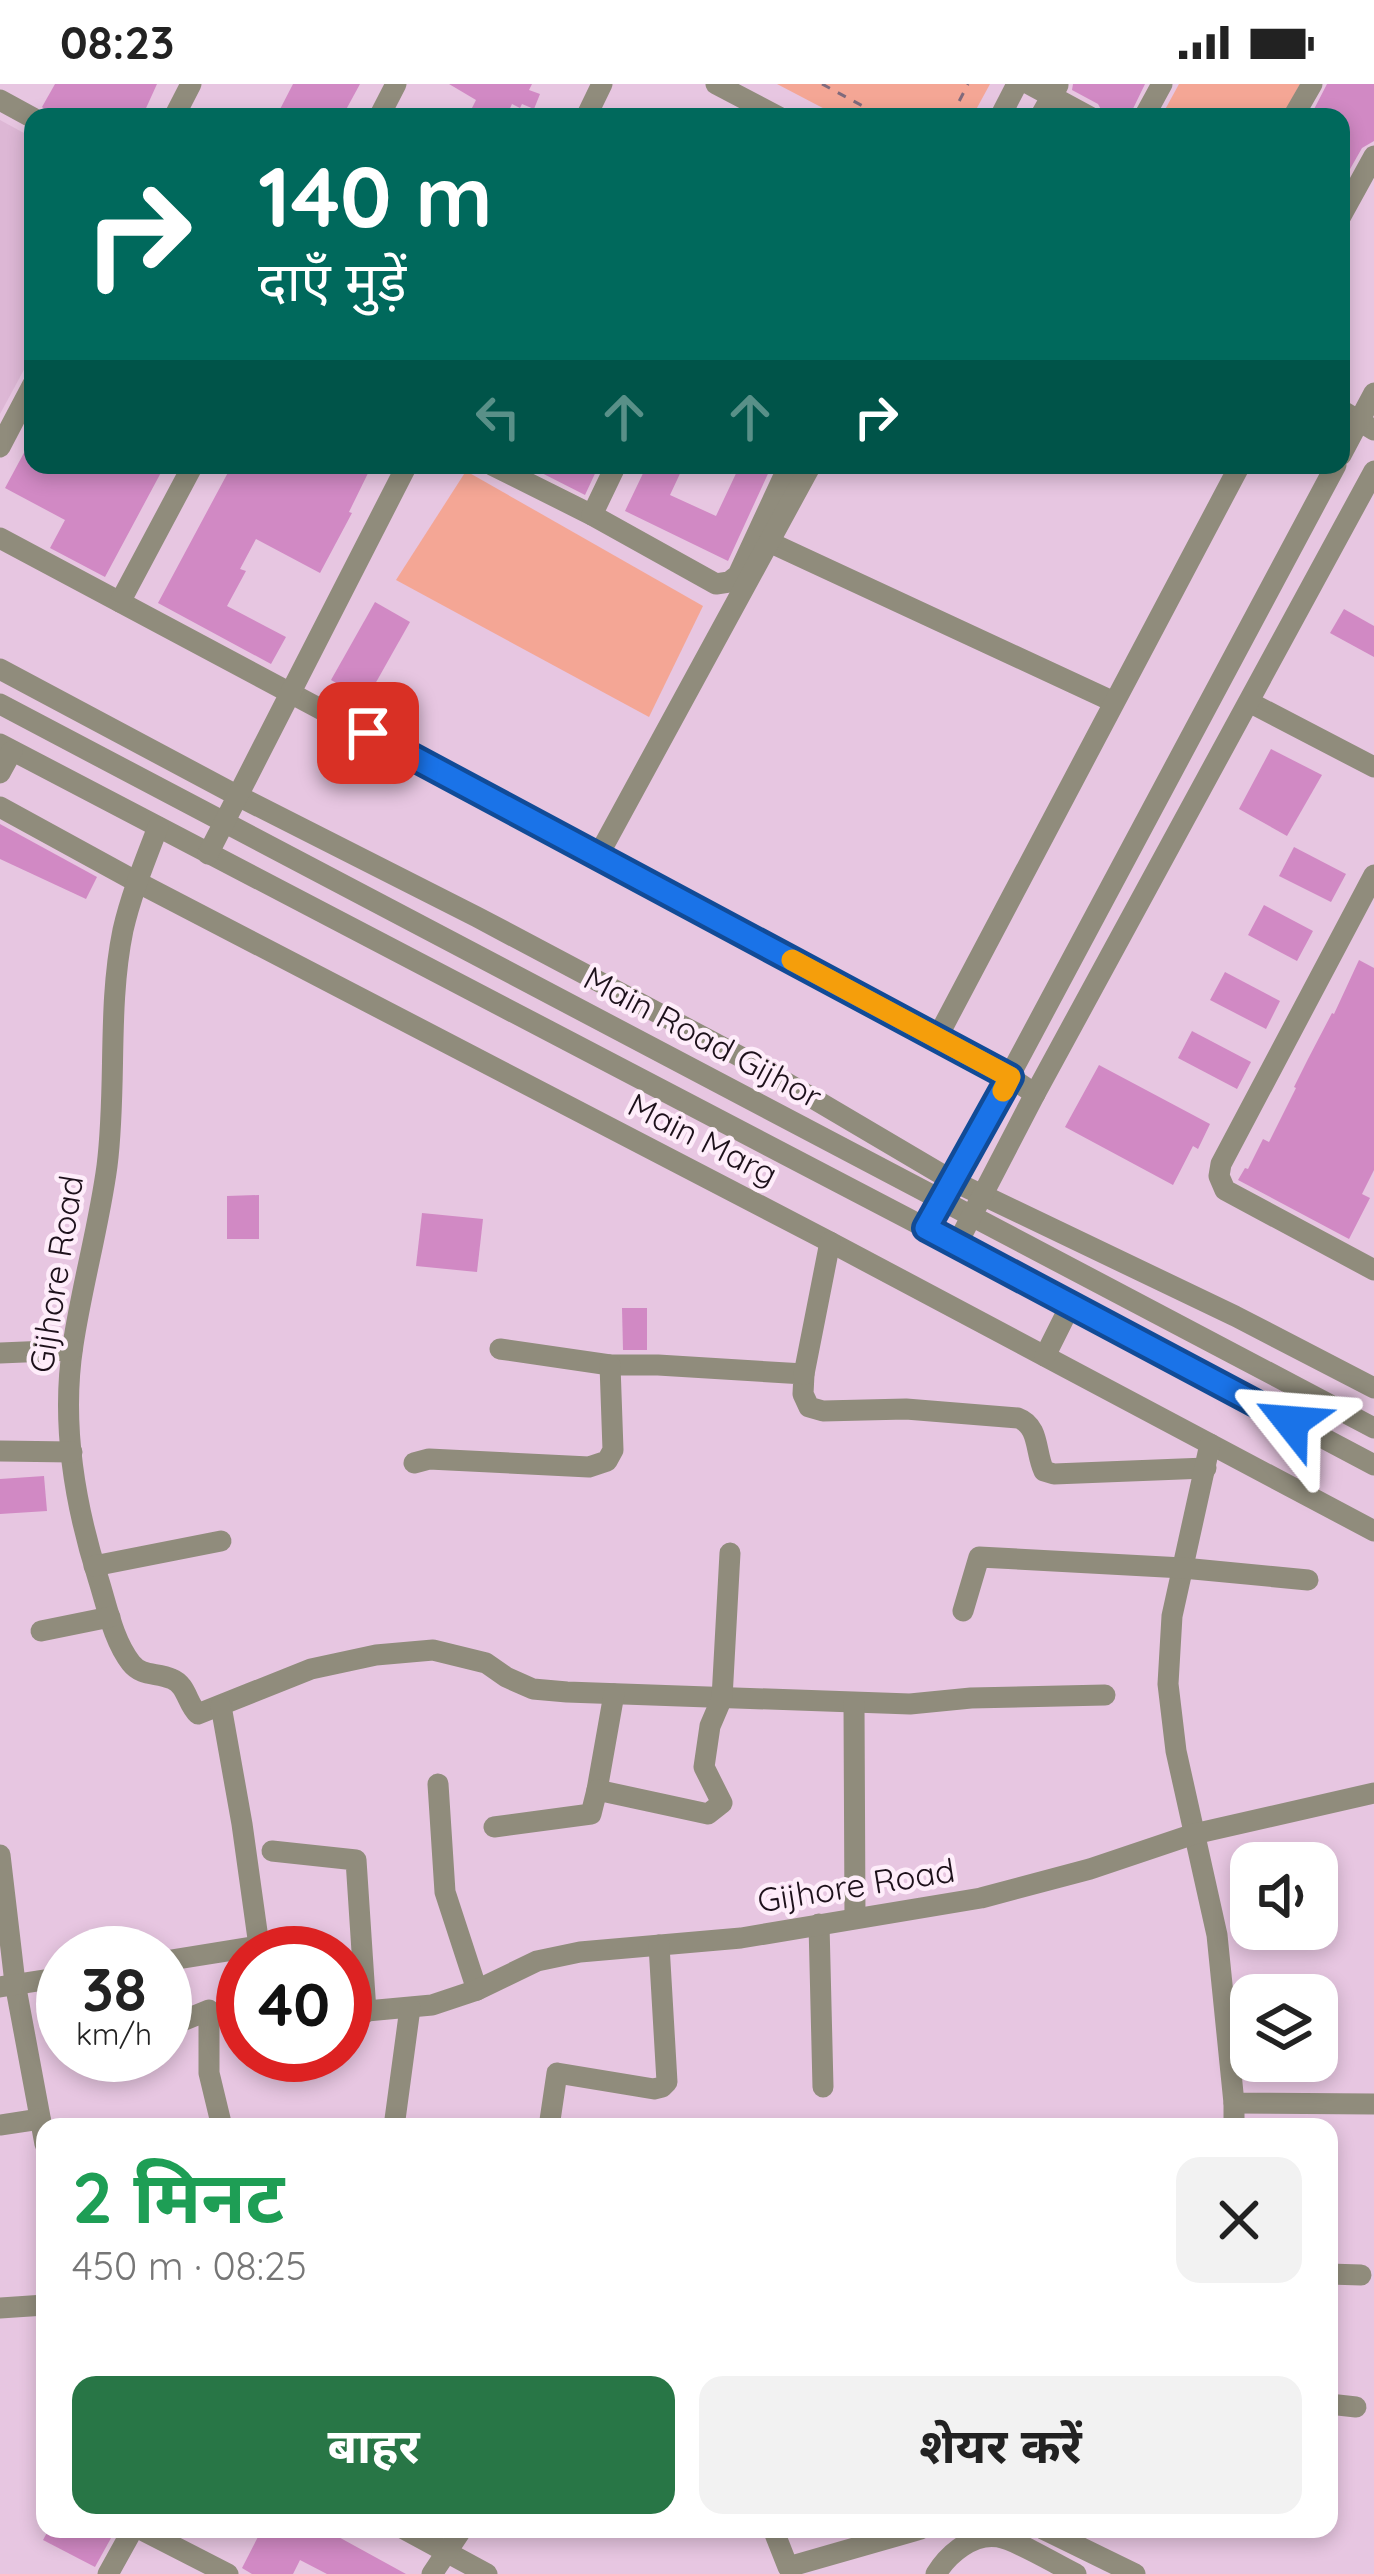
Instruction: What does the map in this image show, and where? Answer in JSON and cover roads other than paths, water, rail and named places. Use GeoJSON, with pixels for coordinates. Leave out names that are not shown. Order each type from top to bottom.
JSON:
{"type":"FeatureCollection","features":[{"type":"Feature","properties":{"kind":"street"},"geometry":{"type":"LineString","coordinates":[[4,103],[19,84]]}},
{"type":"Feature","properties":{"kind":"street"},"geometry":{"type":"LineString","coordinates":[[716,84],[762,108]]}},
{"type":"Feature","properties":{"kind":"street"},"geometry":{"type":"LineString","coordinates":[[1029,84],[1050,99]]}},
{"type":"Feature","properties":{"kind":"street"},"geometry":{"type":"LineString","coordinates":[[1350,200],[1374,156]]}},
{"type":"Feature","properties":{"kind":"street"},"geometry":{"type":"LineString","coordinates":[[1358,420],[1374,393]]}},
{"type":"Feature","properties":{"kind":"street"},"geometry":{"type":"LineString","coordinates":[[0,447],[24,401]]}},
{"type":"Feature","properties":{"kind":"street"},"geometry":{"type":"LineString","coordinates":[[956,1246],[1374,471]]}},
{"type":"Feature","properties":{"kind":"street"},"geometry":{"type":"LineString","coordinates":[[120,602],[188,474]]}},
{"type":"Feature","properties":{"kind":"street"},"geometry":{"type":"LineString","coordinates":[[208,854],[402,474]]}},
{"type":"Feature","properties":{"kind":"street"},"geometry":{"type":"LineString","coordinates":[[510,474],[716,584],[738,574],[785,474]]}},
{"type":"Feature","properties":{"kind":"street"},"geometry":{"type":"LineString","coordinates":[[592,515],[612,474]]}},
{"type":"Feature","properties":{"kind":"street"},"geometry":{"type":"LineString","coordinates":[[598,856],[806,474]]}},
{"type":"Feature","properties":{"kind":"street"},"geometry":{"type":"LineString","coordinates":[[937,1038],[1235,474]]}},
{"type":"Feature","properties":{"kind":"street"},"geometry":{"type":"LineString","coordinates":[[926,1228],[1331,474]]}},
{"type":"Feature","properties":{"kind":"street"},"geometry":{"type":"LineString","coordinates":[[0,538],[1035,1094]]}},
{"type":"Feature","properties":{"kind":"street"},"geometry":{"type":"LineString","coordinates":[[769,542],[1114,702]]}},
{"type":"Feature","properties":{"kind":"street"},"geometry":{"type":"LineString","coordinates":[[0,669],[758,1066],[948,1191],[982,1196],[1374,1388]]}},
{"type":"Feature","properties":{"kind":"street"},"geometry":{"type":"LineString","coordinates":[[1249,702],[1374,767]]}},
{"type":"Feature","properties":{"kind":"street","name":"Main Road Gijhor"},"geometry":{"type":"LineString","coordinates":[[0,704],[948,1191],[971,1217],[1374,1428]]}},
{"type":"Feature","properties":{"kind":"street"},"geometry":{"type":"LineString","coordinates":[[0,773],[6,748]]}},
{"type":"Feature","properties":{"kind":"street","name":"Main Road Gijhor"},"geometry":{"type":"LineString","coordinates":[[6,748],[1374,1466]]}},
{"type":"Feature","properties":{"kind":"street","name":"Main Marg"},"geometry":{"type":"LineString","coordinates":[[0,807],[1374,1531]]}},
{"type":"Feature","properties":{"kind":"street","name":"Gijhore Road"},"geometry":{"type":"LineString","coordinates":[[158,827],[123,933],[107,1166],[72,1350],[72,1453],[78,1506],[94,1566],[129,1660],[139,1671],[174,1679],[198,1714],[221,1706]]}},
{"type":"Feature","properties":{"kind":"street"},"geometry":{"type":"LineString","coordinates":[[1372,1266],[1225,1190],[1219,1176],[1220,1164],[1374,874]]}},
{"type":"Feature","properties":{"kind":"street"},"geometry":{"type":"LineString","coordinates":[[830,1242],[804,1374],[808,1407],[1018,1418],[1027,1421],[1035,1435],[1044,1471],[1054,1474],[1206,1468]]}},
{"type":"Feature","properties":{"kind":"street"},"geometry":{"type":"LineString","coordinates":[[1045,1356],[1070,1306]]}},
{"type":"Feature","properties":{"kind":"street"},"geometry":{"type":"LineString","coordinates":[[500,1349],[610,1365],[804,1374]]}},
{"type":"Feature","properties":{"kind":"street"},"geometry":{"type":"LineString","coordinates":[[0,1353],[72,1350]]}},
{"type":"Feature","properties":{"kind":"street"},"geometry":{"type":"LineString","coordinates":[[414,1463],[590,1467],[607,1461],[613,1450],[610,1365]]}},
{"type":"Feature","properties":{"kind":"street"},"geometry":{"type":"LineString","coordinates":[[1210,1444],[1172,1616],[1168,1684],[1176,1750],[1216,1936],[1234,2118]]}},
{"type":"Feature","properties":{"kind":"street"},"geometry":{"type":"LineString","coordinates":[[0,1451],[72,1453]]}},
{"type":"Feature","properties":{"kind":"street"},"geometry":{"type":"LineString","coordinates":[[94,1566],[221,1541]]}},
{"type":"Feature","properties":{"kind":"street"},"geometry":{"type":"LineString","coordinates":[[597,1790],[708,1814],[722,1803],[704,1767],[710,1726],[722,1697],[730,1553]]}},
{"type":"Feature","properties":{"kind":"street"},"geometry":{"type":"LineString","coordinates":[[963,1611],[979,1557],[1308,1580]]}},
{"type":"Feature","properties":{"kind":"street"},"geometry":{"type":"LineString","coordinates":[[41,1630],[110,1617]]}},
{"type":"Feature","properties":{"kind":"street"},"geometry":{"type":"LineString","coordinates":[[256,1926],[221,1706],[311,1669],[376,1655],[433,1650],[486,1663],[533,1689],[910,1704],[1105,1695]]}},
{"type":"Feature","properties":{"kind":"street"},"geometry":{"type":"LineString","coordinates":[[494,1827],[591,1814],[614,1694]]}},
{"type":"Feature","properties":{"kind":"street"},"geometry":{"type":"LineString","coordinates":[[854,1702],[855,1918]]}},
{"type":"Feature","properties":{"kind":"street"},"geometry":{"type":"LineString","coordinates":[[438,1784],[445,1892],[477,1990]]}},
{"type":"Feature","properties":{"kind":"street","name":"Gijhore Road"},"geometry":{"type":"LineString","coordinates":[[372,2011],[432,2006],[537,1961],[580,1952],[741,1938],[981,1898],[1194,1834],[1374,1793]]}},
{"type":"Feature","properties":{"kind":"street"},"geometry":{"type":"LineString","coordinates":[[272,1851],[356,1860],[356,1926]]}},
{"type":"Feature","properties":{"kind":"street"},"geometry":{"type":"LineString","coordinates":[[0,1855],[7,1985],[40,2118]]}},
{"type":"Feature","properties":{"kind":"street"},"geometry":{"type":"LineString","coordinates":[[819,1924],[823,2086]]}},
{"type":"Feature","properties":{"kind":"street"},"geometry":{"type":"LineString","coordinates":[[550,2118],[557,2073],[654,2089],[667,2082],[659,1945]]}},
{"type":"Feature","properties":{"kind":"street"},"geometry":{"type":"LineString","coordinates":[[395,2118],[410,2008]]}},
{"type":"Feature","properties":{"kind":"street"},"geometry":{"type":"LineString","coordinates":[[192,2018],[209,2011],[209,2073],[219,2118]]}},
{"type":"Feature","properties":{"kind":"street"},"geometry":{"type":"LineString","coordinates":[[1234,2103],[1374,2104]]}},
{"type":"Feature","properties":{"kind":"street"},"geometry":{"type":"LineString","coordinates":[[0,2126],[36,2120]]}},
{"type":"Feature","properties":{"kind":"street"},"geometry":{"type":"LineString","coordinates":[[1338,2274],[1361,2275]]}},
{"type":"Feature","properties":{"kind":"street"},"geometry":{"type":"LineString","coordinates":[[0,2308],[36,2306]]}},
{"type":"Feature","properties":{"kind":"street"},"geometry":{"type":"LineString","coordinates":[[1338,2405],[1356,2407]]}},
{"type":"Feature","properties":{"kind":"street"},"geometry":{"type":"LineString","coordinates":[[108,2574],[130,2538]]}},
{"type":"Feature","properties":{"kind":"street"},"geometry":{"type":"LineString","coordinates":[[154,2538],[228,2574]]}},
{"type":"Feature","properties":{"kind":"street"},"geometry":{"type":"LineString","coordinates":[[421,2538],[487,2574]]}},
{"type":"Feature","properties":{"kind":"street"},"geometry":{"type":"LineString","coordinates":[[432,2574],[457,2538]]}},
{"type":"Feature","properties":{"kind":"street"},"geometry":{"type":"LineString","coordinates":[[777,2538],[788,2567],[890,2538]]}},
{"type":"Feature","properties":{"kind":"street"},"geometry":{"type":"LineString","coordinates":[[936,2574],[977,2538]]}},
{"type":"Feature","properties":{"kind":"street"},"geometry":{"type":"LineString","coordinates":[[1002,2538],[1076,2574]]}},
{"type":"Feature","properties":{"kind":"street"},"geometry":{"type":"LineString","coordinates":[[1061,2538],[1135,2574]]}}]}
